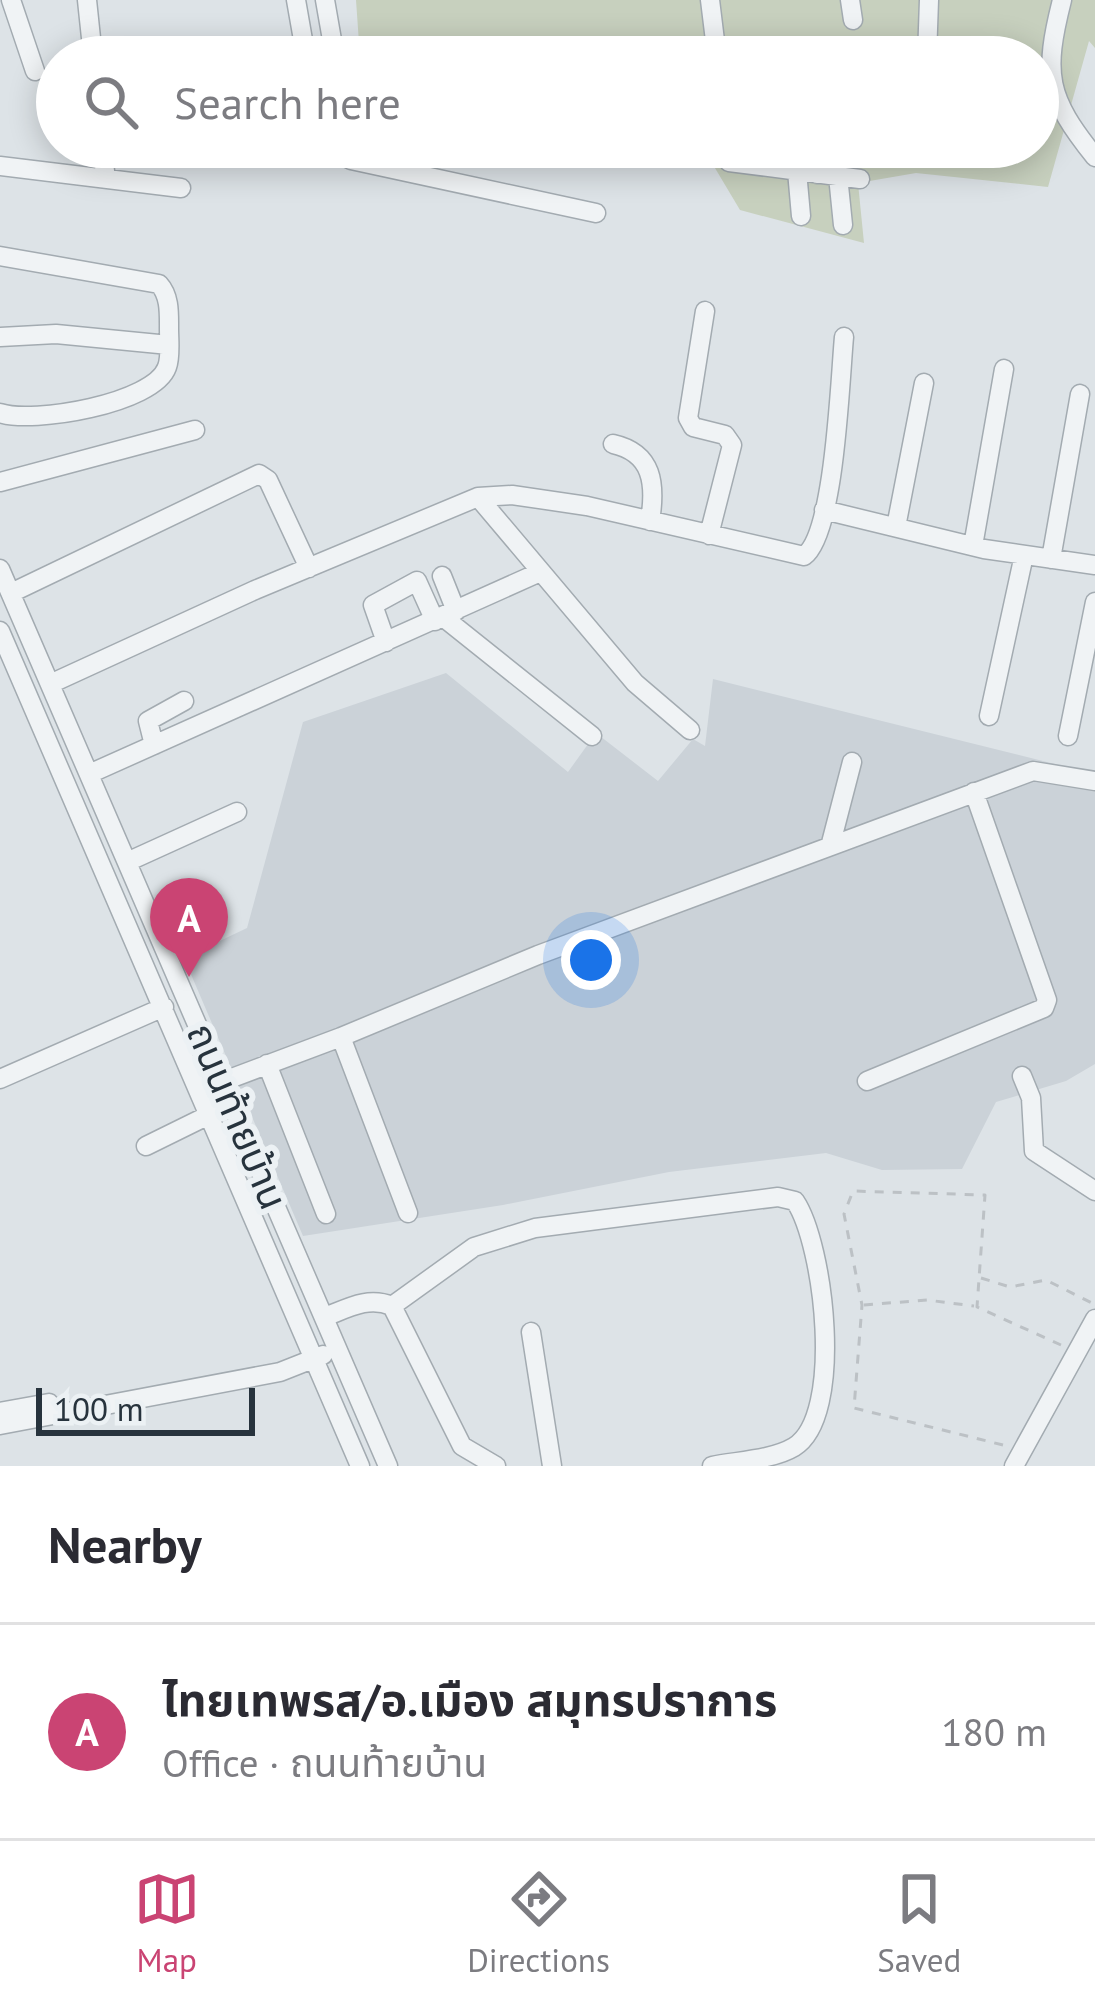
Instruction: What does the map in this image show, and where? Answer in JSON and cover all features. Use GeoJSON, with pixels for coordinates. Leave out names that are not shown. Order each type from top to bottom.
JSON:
{"type":"FeatureCollection","features":[{"type":"Feature","properties":{"kind":"street"},"geometry":{"type":"LineString","coordinates":[[0,3],[10,0],[35,70]]}},
{"type":"Feature","properties":{"kind":"street"},"geometry":{"type":"LineString","coordinates":[[88,0],[91,36]]}},
{"type":"Feature","properties":{"kind":"street"},"geometry":{"type":"LineString","coordinates":[[296,0],[302,36]]}},
{"type":"Feature","properties":{"kind":"street"},"geometry":{"type":"LineString","coordinates":[[325,0],[331,36]]}},
{"type":"Feature","properties":{"kind":"street"},"geometry":{"type":"LineString","coordinates":[[710,0],[714,36]]}},
{"type":"Feature","properties":{"kind":"street"},"geometry":{"type":"LineString","coordinates":[[928,36],[929,0]]}},
{"type":"Feature","properties":{"kind":"street"},"geometry":{"type":"LineString","coordinates":[[1056,36],[1062,0]]}},
{"type":"Feature","properties":{"kind":"street"},"geometry":{"type":"LineString","coordinates":[[1059,117],[1095,157]]}},
{"type":"Feature","properties":{"kind":"street"},"geometry":{"type":"LineString","coordinates":[[0,166],[182,188]]}},
{"type":"Feature","properties":{"kind":"street"},"geometry":{"type":"LineString","coordinates":[[105,168],[106,179]]}},
{"type":"Feature","properties":{"kind":"street"},"geometry":{"type":"LineString","coordinates":[[388,168],[596,213]]}},
{"type":"Feature","properties":{"kind":"street"},"geometry":{"type":"LineString","coordinates":[[774,168],[860,179]]}},
{"type":"Feature","properties":{"kind":"street"},"geometry":{"type":"LineString","coordinates":[[794,168],[802,216]]}},
{"type":"Feature","properties":{"kind":"street"},"geometry":{"type":"LineString","coordinates":[[838,176],[843,225]]}},
{"type":"Feature","properties":{"kind":"street"},"geometry":{"type":"LineString","coordinates":[[0,256],[159,284],[166,292],[169,346],[168,366],[159,380],[135,394],[24,419],[0,413]]}},
{"type":"Feature","properties":{"kind":"street"},"geometry":{"type":"LineString","coordinates":[[705,311],[688,418],[693,427],[725,435],[732,445],[709,535]]}},
{"type":"Feature","properties":{"kind":"street"},"geometry":{"type":"LineString","coordinates":[[0,337],[56,334],[169,346]]}},
{"type":"Feature","properties":{"kind":"street"},"geometry":{"type":"LineString","coordinates":[[50,684],[478,497],[512,495],[650,521],[797,558],[813,550],[824,510],[844,337]]}},
{"type":"Feature","properties":{"kind":"street"},"geometry":{"type":"LineString","coordinates":[[973,546],[1004,369]]}},
{"type":"Feature","properties":{"kind":"street"},"geometry":{"type":"LineString","coordinates":[[896,527],[924,383]]}},
{"type":"Feature","properties":{"kind":"street"},"geometry":{"type":"LineString","coordinates":[[1051,559],[1080,394]]}},
{"type":"Feature","properties":{"kind":"street"},"geometry":{"type":"LineString","coordinates":[[0,482],[196,430]]}},
{"type":"Feature","properties":{"kind":"street"},"geometry":{"type":"LineString","coordinates":[[613,443],[636,450],[644,461],[655,493],[650,521]]}},
{"type":"Feature","properties":{"kind":"street"},"geometry":{"type":"LineString","coordinates":[[10,593],[259,474],[268,480],[309,568]]}},
{"type":"Feature","properties":{"kind":"street"},"geometry":{"type":"LineString","coordinates":[[478,497],[635,683],[690,730]]}},
{"type":"Feature","properties":{"kind":"street"},"geometry":{"type":"LineString","coordinates":[[824,510],[973,546],[1095,565]]}},
{"type":"Feature","properties":{"kind":"street"},"geometry":{"type":"LineString","coordinates":[[989,716],[1024,555]]}},
{"type":"Feature","properties":{"kind":"street","name":"ถนนท้ายบ้าน"},"geometry":{"type":"LineString","coordinates":[[0,568],[388,1466]]}},
{"type":"Feature","properties":{"kind":"street"},"geometry":{"type":"LineString","coordinates":[[89,774],[538,573]]}},
{"type":"Feature","properties":{"kind":"street"},"geometry":{"type":"LineString","coordinates":[[442,576],[445,616]]}},
{"type":"Feature","properties":{"kind":"street"},"geometry":{"type":"LineString","coordinates":[[386,642],[373,605],[417,581],[445,616],[592,736]]}},
{"type":"Feature","properties":{"kind":"street"},"geometry":{"type":"LineString","coordinates":[[1068,736],[1095,602]]}},
{"type":"Feature","properties":{"kind":"street","name":"ถนนท้ายบ้าน"},"geometry":{"type":"LineString","coordinates":[[0,631],[360,1466]]}},
{"type":"Feature","properties":{"kind":"street"},"geometry":{"type":"LineString","coordinates":[[154,745],[148,721],[184,701]]}},
{"type":"Feature","properties":{"kind":"street"},"geometry":{"type":"LineString","coordinates":[[831,843],[852,762]]}},
{"type":"Feature","properties":{"kind":"street"},"geometry":{"type":"LineString","coordinates":[[201,1091],[831,843],[1033,771],[1095,781]]}},
{"type":"Feature","properties":{"kind":"street"},"geometry":{"type":"LineString","coordinates":[[867,1081],[1044,1008],[1047,1000],[974,792]]}},
{"type":"Feature","properties":{"kind":"street"},"geometry":{"type":"LineString","coordinates":[[128,862],[237,812]]}},
{"type":"Feature","properties":{"kind":"street"},"geometry":{"type":"LineString","coordinates":[[0,1078],[164,1007]]}},
{"type":"Feature","properties":{"kind":"street"},"geometry":{"type":"LineString","coordinates":[[341,1037],[408,1213]]}},
{"type":"Feature","properties":{"kind":"street"},"geometry":{"type":"LineString","coordinates":[[266,1064],[326,1214]]}},
{"type":"Feature","properties":{"kind":"street"},"geometry":{"type":"LineString","coordinates":[[1022,1076],[1031,1098],[1034,1151],[1095,1191]]}},
{"type":"Feature","properties":{"kind":"street"},"geometry":{"type":"LineString","coordinates":[[146,1146],[211,1114]]}},
{"type":"Feature","properties":{"kind":"street"},"geometry":{"type":"LineString","coordinates":[[392,1306],[474,1247],[535,1228],[778,1197],[795,1201],[820,1262],[826,1327],[809,1430],[794,1447],[712,1466]]}},
{"type":"Feature","properties":{"kind":"street"},"geometry":{"type":"LineString","coordinates":[[325,1317],[379,1300],[392,1306],[463,1446],[496,1466]]}},
{"type":"Feature","properties":{"kind":"street"},"geometry":{"type":"LineString","coordinates":[[1018,1458],[1095,1318]]}},
{"type":"Feature","properties":{"kind":"street"},"geometry":{"type":"LineString","coordinates":[[531,1332],[552,1466]]}},
{"type":"Feature","properties":{"kind":"street"},"geometry":{"type":"LineString","coordinates":[[0,1425],[280,1372],[290,1364],[339,1352]]}},
{"type":"Feature","properties":{"kind":"street"},"geometry":{"type":"LineString","coordinates":[[0,1412],[278,1360],[290,1364]]}},
{"type":"Feature","properties":{"kind":"path"},"geometry":{"type":"LineString","coordinates":[[976,1306],[985,1195],[853,1191],[844,1214],[862,1305],[854,1408],[1018,1458]]}},
{"type":"Feature","properties":{"kind":"path"},"geometry":{"type":"LineString","coordinates":[[979,1277],[1010,1288],[1046,1280],[1095,1304]]}},
{"type":"Feature","properties":{"kind":"path"},"geometry":{"type":"LineString","coordinates":[[862,1305],[927,1300],[976,1306],[1077,1352]]}},
{"type":"Feature","properties":{"kind":"shaded area"},"geometry":{"type":"Polygon","coordinates":[[[446,673],[568,772],[596,733],[658,781],[693,739],[705,746],[713,679],[1095,774],[1095,1064],[1066,1081],[996,1102],[962,1169],[882,1170],[826,1153],[669,1172],[503,1205],[303,1236],[184,958],[247,928],[303,722],[446,673]]]}},
{"type":"Feature","properties":{"kind":"green space"},"geometry":{"type":"Polygon","coordinates":[[[356,0],[1095,0],[1095,48],[1089,41],[1059,148],[1059,36],[359,36],[356,0]]]}},
{"type":"Feature","properties":{"kind":"green space"},"geometry":{"type":"Polygon","coordinates":[[[715,168],[1053,168],[1048,187],[916,173],[858,183],[864,243],[740,210],[715,168]]]}},
{"type":"Feature","properties":{"kind":"place","name":"ไทยเทพรส/อ.เมือง สมุทรปราการ"},"geometry":{"type":"Point","coordinates":[189,977]}}]}
